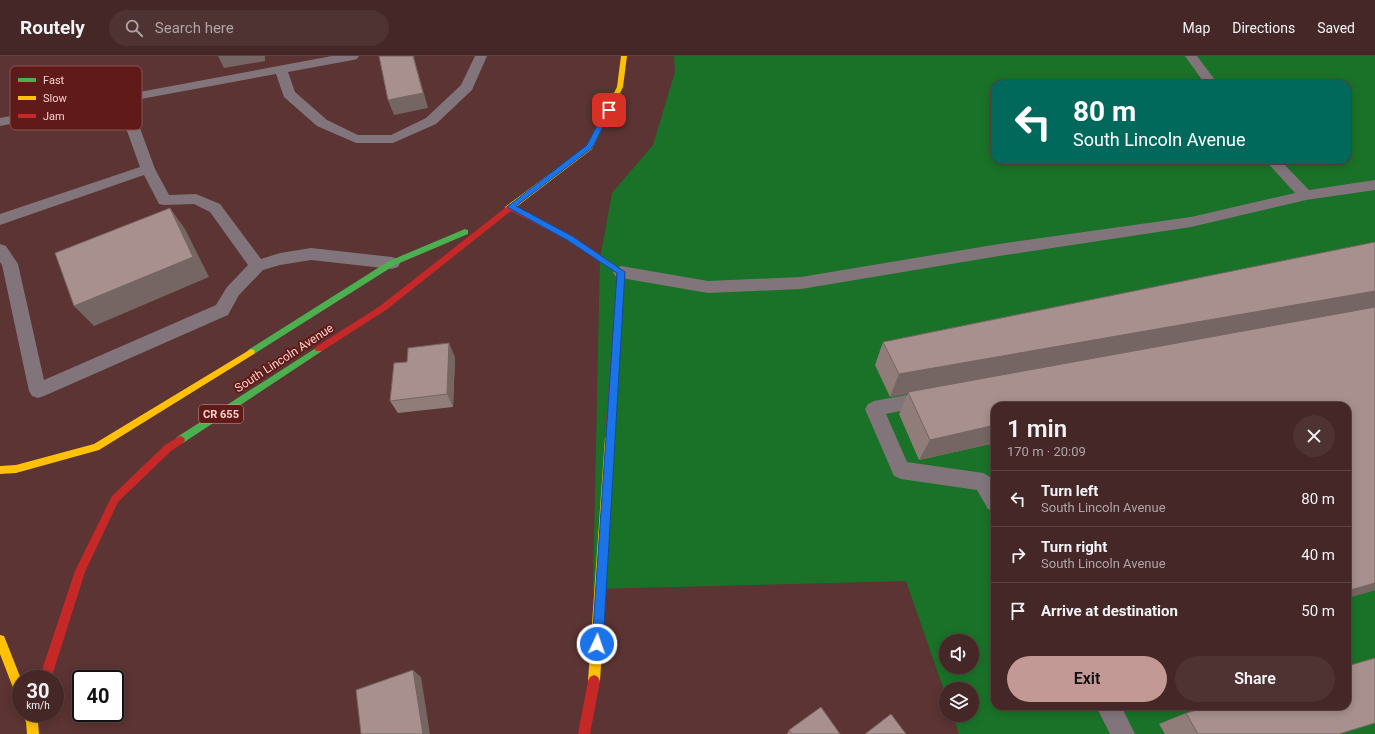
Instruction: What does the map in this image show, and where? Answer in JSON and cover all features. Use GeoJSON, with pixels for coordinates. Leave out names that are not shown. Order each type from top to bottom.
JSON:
{"type":"FeatureCollection","features":[{"type":"Feature","properties":{"kind":"main road","name":"South Lincoln Avenue"},"geometry":{"type":"LineString","coordinates":[[49,670],[80,571],[115,499],[168,448],[383,308],[489,223],[590,147],[620,87],[624,56]]}},
{"type":"Feature","properties":{"kind":"main road"},"geometry":{"type":"LineString","coordinates":[[510,207],[563,234],[621,272],[595,675],[584,734]]}},
{"type":"Feature","properties":{"kind":"main road","name":"South Lincoln Avenue"},"geometry":{"type":"LineString","coordinates":[[0,470],[16,469],[96,446],[309,316],[392,263],[489,223]]}},
{"type":"Feature","properties":{"kind":"main road"},"geometry":{"type":"LineString","coordinates":[[0,640],[12,671]]}},
{"type":"Feature","properties":{"kind":"main road"},"geometry":{"type":"LineString","coordinates":[[32,722],[33,734]]}},
{"type":"Feature","properties":{"kind":"lane"},"geometry":{"type":"LineString","coordinates":[[142,94],[353,56]]}},
{"type":"Feature","properties":{"kind":"lane"},"geometry":{"type":"LineString","coordinates":[[280,69],[289,94],[322,124],[356,139],[392,139],[431,121],[467,87],[481,56]]}},
{"type":"Feature","properties":{"kind":"lane"},"geometry":{"type":"LineString","coordinates":[[1191,56],[1209,80]]}},
{"type":"Feature","properties":{"kind":"lane"},"geometry":{"type":"LineString","coordinates":[[0,122],[10,120]]}},
{"type":"Feature","properties":{"kind":"lane"},"geometry":{"type":"LineString","coordinates":[[134,130],[148,169],[164,200],[196,199],[215,208],[257,266]]}},
{"type":"Feature","properties":{"kind":"lane"},"geometry":{"type":"LineString","coordinates":[[1276,164],[1306,195]]}},
{"type":"Feature","properties":{"kind":"lane"},"geometry":{"type":"LineString","coordinates":[[0,220],[148,169]]}},
{"type":"Feature","properties":{"kind":"lane"},"geometry":{"type":"LineString","coordinates":[[621,272],[708,287],[801,283],[999,250],[1191,222],[1306,195],[1375,184]]}},
{"type":"Feature","properties":{"kind":"lane"},"geometry":{"type":"LineString","coordinates":[[0,250],[10,264],[38,391],[222,310],[233,291],[257,266],[280,258],[311,254],[392,263]]}},
{"type":"Feature","properties":{"kind":"lane"},"geometry":{"type":"LineString","coordinates":[[944,396],[874,409],[901,470],[983,482],[991,496]]}},
{"type":"Feature","properties":{"kind":"lane"},"geometry":{"type":"LineString","coordinates":[[1110,710],[1123,734]]}},
{"type":"Feature","properties":{"kind":"green space"},"geometry":{"type":"Polygon","coordinates":[[[674,56],[1375,56],[1375,734],[959,734],[955,722],[979,722],[979,682],[941,682],[906,581],[593,589],[600,259],[612,193],[653,145],[675,72],[674,56]]]}},
{"type":"Feature","properties":{"kind":"building"},"geometry":{"type":"Polygon","coordinates":[[[379,56],[413,56],[423,93],[388,100],[379,56]]]}},
{"type":"Feature","properties":{"kind":"building"},"geometry":{"type":"Polygon","coordinates":[[[170,208],[193,257],[74,306],[55,253],[170,208]]]}},
{"type":"Feature","properties":{"kind":"building"},"geometry":{"type":"Polygon","coordinates":[[[1375,242],[1375,291],[899,374],[883,342],[1375,242]]]}},
{"type":"Feature","properties":{"kind":"building"},"geometry":{"type":"Polygon","coordinates":[[[1375,307],[1375,583],[1351,590],[1351,402],[991,402],[991,426],[930,440],[908,392],[1375,307]]]}},
{"type":"Feature","properties":{"kind":"building"},"geometry":{"type":"Polygon","coordinates":[[[449,343],[447,394],[390,401],[394,363],[407,362],[408,348],[449,343]]]}},
{"type":"Feature","properties":{"kind":"building"},"geometry":{"type":"Polygon","coordinates":[[[1375,658],[1375,723],[1339,734],[1198,734],[1186,713],[1197,710],[1351,710],[1351,665],[1375,658]]]}},
{"type":"Feature","properties":{"kind":"building"},"geometry":{"type":"Polygon","coordinates":[[[413,670],[423,734],[361,734],[356,690],[413,670]]]}},
{"type":"Feature","properties":{"kind":"building"},"geometry":{"type":"Polygon","coordinates":[[[821,707],[840,734],[792,734],[789,730],[821,707]]]}},
{"type":"Feature","properties":{"kind":"building"},"geometry":{"type":"Polygon","coordinates":[[[891,714],[906,734],[865,734],[891,714]]]}},
{"type":"Feature","properties":{"kind":"traffic: fast"},"geometry":{"type":"LineString","coordinates":[[251,352],[392,263],[465,232]]}},
{"type":"Feature","properties":{"kind":"traffic: fast"},"geometry":{"type":"LineString","coordinates":[[180,440],[319,349]]}},
{"type":"Feature","properties":{"kind":"traffic: slow"},"geometry":{"type":"LineString","coordinates":[[508,209],[590,147],[620,87],[624,56]]}},
{"type":"Feature","properties":{"kind":"traffic: slow"},"geometry":{"type":"LineString","coordinates":[[0,470],[16,469],[96,447],[251,352]]}},
{"type":"Feature","properties":{"kind":"traffic: slow"},"geometry":{"type":"LineString","coordinates":[[594,681],[610,437]]}},
{"type":"Feature","properties":{"kind":"traffic: slow"},"geometry":{"type":"LineString","coordinates":[[0,640],[12,671]]}},
{"type":"Feature","properties":{"kind":"traffic: slow"},"geometry":{"type":"LineString","coordinates":[[32,722],[33,734]]}},
{"type":"Feature","properties":{"kind":"traffic: jam"},"geometry":{"type":"LineString","coordinates":[[510,207],[570,238],[621,272],[610,437]]}},
{"type":"Feature","properties":{"kind":"traffic: jam"},"geometry":{"type":"LineString","coordinates":[[319,349],[383,308],[508,209]]}},
{"type":"Feature","properties":{"kind":"traffic: jam"},"geometry":{"type":"LineString","coordinates":[[48,670],[80,571],[115,499],[168,448],[180,440]]}},
{"type":"Feature","properties":{"kind":"traffic: jam"},"geometry":{"type":"LineString","coordinates":[[584,734],[594,681]]}},
{"type":"Feature","properties":{"kind":"route"},"geometry":{"type":"LineString","coordinates":[[597,644],[621,272],[570,238],[510,207],[590,147],[609,110]]}}]}
